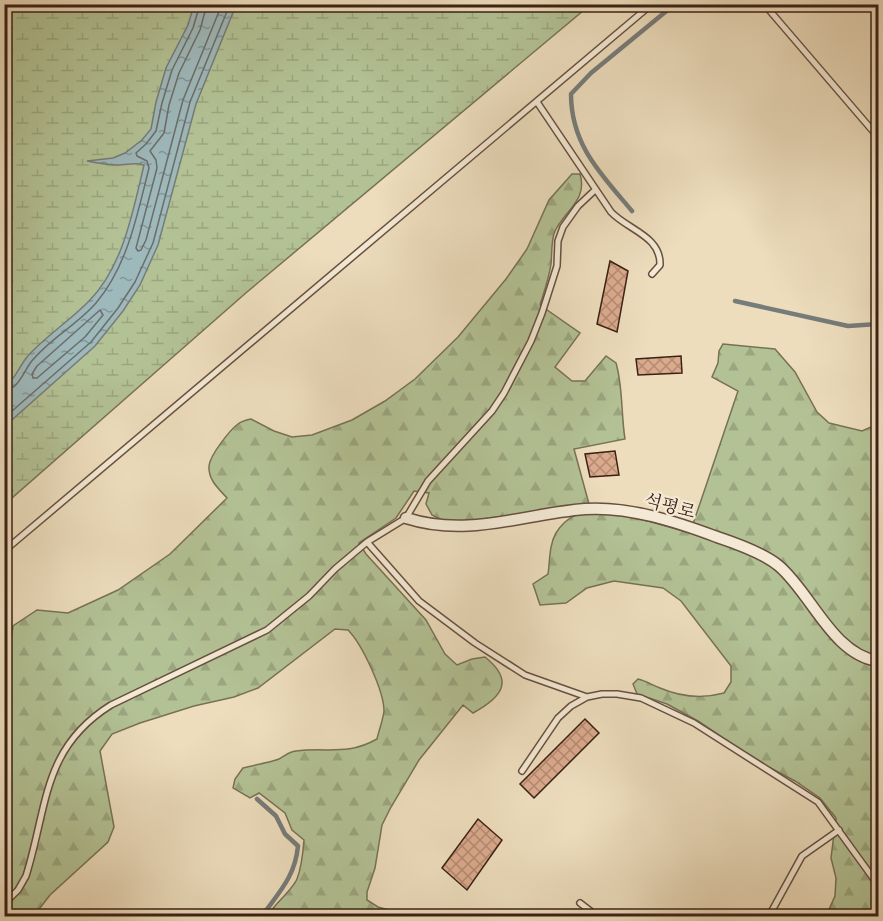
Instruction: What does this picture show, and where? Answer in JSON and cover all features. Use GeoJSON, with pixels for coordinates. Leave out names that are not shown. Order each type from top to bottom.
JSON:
{"type":"FeatureCollection","features":[{"type":"Feature","properties":{"kind":"street","name":"석평로"},"geometry":{"type":"LineString","coordinates":[[406,518],[423,524],[447,527],[471,526],[584,509],[604,509],[622,510],[665,520],[718,537],[779,566],[838,639],[854,652],[879,662]]}},
{"type":"Feature","properties":{"kind":"lane"},"geometry":{"type":"LineString","coordinates":[[4,551],[652,4]]}},
{"type":"Feature","properties":{"kind":"lane"},"geometry":{"type":"LineString","coordinates":[[765,4],[879,137]]}},
{"type":"Feature","properties":{"kind":"lane"},"geometry":{"type":"LineString","coordinates":[[537,102],[618,220],[638,231],[654,244],[661,255],[660,265],[652,274]]}},
{"type":"Feature","properties":{"kind":"lane"},"geometry":{"type":"LineString","coordinates":[[4,904],[18,890],[26,876],[53,771],[76,732],[93,716],[111,705],[267,630],[284,618],[367,542],[406,518],[428,481],[492,411],[504,393],[542,314],[557,266],[558,241],[563,228],[578,206],[596,190]]}},
{"type":"Feature","properties":{"kind":"lane"},"geometry":{"type":"LineString","coordinates":[[367,542],[419,601],[475,643],[525,675],[587,697]]}},
{"type":"Feature","properties":{"kind":"lane"},"geometry":{"type":"LineString","coordinates":[[522,771],[558,718],[571,706],[587,697],[617,694],[641,698],[694,723],[818,802],[878,887],[876,916]]}},
{"type":"Feature","properties":{"kind":"lane"},"geometry":{"type":"LineString","coordinates":[[769,916],[802,856],[839,830]]}},
{"type":"Feature","properties":{"kind":"lane"},"geometry":{"type":"LineString","coordinates":[[580,903],[597,916]]}},
{"type":"Feature","properties":{"kind":"green space"},"geometry":{"type":"Polygon","coordinates":[[[5,5],[590,5],[247,292],[5,504],[5,5]]]}},
{"type":"Feature","properties":{"kind":"green space"},"geometry":{"type":"Polygon","coordinates":[[[572,174],[580,174],[581,191],[555,231],[550,269],[540,305],[580,333],[555,367],[572,381],[585,381],[606,356],[616,363],[620,381],[625,439],[574,449],[589,504],[469,521],[444,521],[432,515],[426,504],[429,493],[414,491],[396,518],[359,543],[366,554],[426,620],[445,654],[457,665],[485,657],[500,674],[502,681],[497,695],[483,707],[473,713],[463,705],[419,760],[382,825],[367,900],[378,907],[410,916],[267,916],[297,879],[304,840],[292,830],[285,813],[259,793],[250,798],[233,788],[235,779],[243,768],[279,759],[293,752],[346,749],[377,739],[384,711],[376,680],[354,637],[348,630],[335,629],[258,688],[234,697],[194,706],[140,723],[112,734],[100,751],[114,827],[108,842],[50,895],[36,913],[27,914],[5,908],[4,652],[10,647],[13,626],[37,610],[68,613],[118,590],[170,554],[227,498],[212,480],[209,466],[221,443],[240,423],[251,419],[292,437],[312,435],[352,420],[385,401],[415,379],[458,337],[506,279],[527,249],[549,200],[572,174]]]}},
{"type":"Feature","properties":{"kind":"green space"},"geometry":{"type":"Polygon","coordinates":[[[723,344],[775,349],[795,372],[817,412],[829,423],[862,431],[878,424],[878,916],[826,916],[835,896],[836,878],[831,858],[836,818],[820,798],[795,781],[756,760],[698,721],[667,704],[637,694],[633,684],[638,679],[668,691],[692,696],[724,693],[731,682],[731,666],[681,601],[663,588],[614,581],[587,588],[566,603],[540,605],[533,584],[548,574],[551,548],[556,533],[564,522],[576,515],[602,512],[618,514],[690,533],[738,391],[712,377],[723,344]]]}},
{"type":"Feature","properties":{"kind":"water"},"geometry":{"type":"Polygon","coordinates":[[[194,5],[236,5],[196,104],[158,245],[140,285],[95,346],[5,426],[5,387],[34,350],[82,308],[101,287],[125,237],[144,165],[110,165],[87,161],[113,158],[125,153],[142,140],[151,129],[166,68],[188,25],[194,5]]]}},
{"type":"Feature","properties":{"kind":"building"},"geometry":{"type":"Polygon","coordinates":[[[610,261],[628,271],[617,332],[597,324],[610,261]]]}},
{"type":"Feature","properties":{"kind":"building"},"geometry":{"type":"Polygon","coordinates":[[[681,356],[682,373],[638,375],[636,359],[681,356]]]}},
{"type":"Feature","properties":{"kind":"building"},"geometry":{"type":"Polygon","coordinates":[[[615,451],[619,475],[590,477],[585,454],[615,451]]]}},
{"type":"Feature","properties":{"kind":"building"},"geometry":{"type":"Polygon","coordinates":[[[585,719],[599,733],[534,798],[520,784],[585,719]]]}},
{"type":"Feature","properties":{"kind":"building"},"geometry":{"type":"Polygon","coordinates":[[[478,819],[502,840],[467,890],[442,868],[478,819]]]}},
{"type":"Feature","properties":{"kind":"waterway"},"geometry":{"type":"LineString","coordinates":[[632,211],[599,171],[582,144],[572,112],[571,94],[591,73],[675,4]]}},
{"type":"Feature","properties":{"kind":"waterway"},"geometry":{"type":"LineString","coordinates":[[735,301],[848,326],[878,324]]}},
{"type":"Feature","properties":{"kind":"waterway"},"geometry":{"type":"LineString","coordinates":[[257,799],[276,816],[285,834],[298,846],[290,875],[262,916]]}}]}
